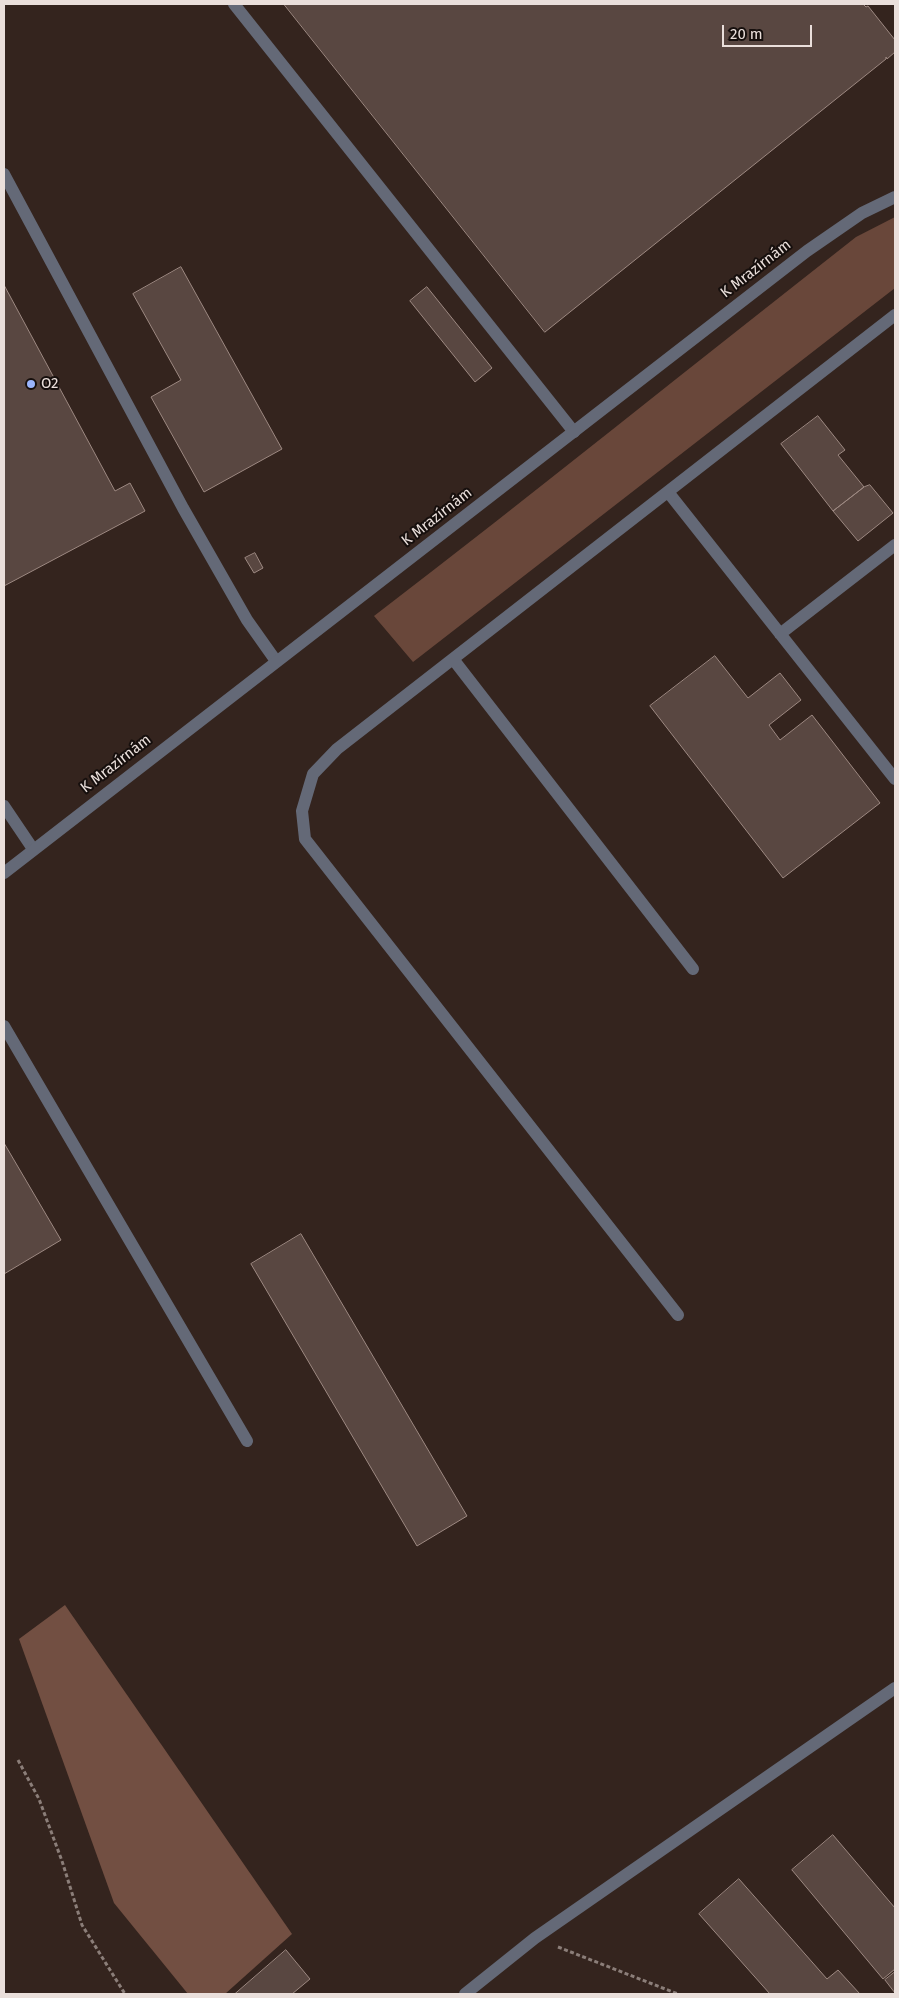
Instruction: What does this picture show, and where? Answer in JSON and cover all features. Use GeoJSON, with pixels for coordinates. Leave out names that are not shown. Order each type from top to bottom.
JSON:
{"type":"FeatureCollection","features":[{"type":"Feature","properties":{"kind":"street"},"geometry":{"type":"LineString","coordinates":[[234,4],[574,432]]}},
{"type":"Feature","properties":{"kind":"street"},"geometry":{"type":"LineString","coordinates":[[4,174],[183,508],[248,620],[276,661]]}},
{"type":"Feature","properties":{"kind":"street","name":"K Mrazírnám"},"geometry":{"type":"LineString","coordinates":[[4,872],[807,251],[862,213],[895,197]]}},
{"type":"Feature","properties":{"kind":"street"},"geometry":{"type":"LineString","coordinates":[[678,1316],[305,838],[302,811],[313,774],[337,749],[895,315]]}},
{"type":"Feature","properties":{"kind":"street"},"geometry":{"type":"LineString","coordinates":[[668,492],[895,779]]}},
{"type":"Feature","properties":{"kind":"street"},"geometry":{"type":"LineString","coordinates":[[780,634],[895,546]]}},
{"type":"Feature","properties":{"kind":"street"},"geometry":{"type":"LineString","coordinates":[[453,659],[693,969]]}},
{"type":"Feature","properties":{"kind":"street"},"geometry":{"type":"LineString","coordinates":[[4,806],[33,849]]}},
{"type":"Feature","properties":{"kind":"street"},"geometry":{"type":"LineString","coordinates":[[4,1026],[247,1441]]}},
{"type":"Feature","properties":{"kind":"street"},"geometry":{"type":"LineString","coordinates":[[464,1994],[535,1938],[895,1688]]}},
{"type":"Feature","properties":{"kind":"path"},"geometry":{"type":"LineString","coordinates":[[18,1760],[39,1798],[62,1861],[82,1925],[125,1994]]}},
{"type":"Feature","properties":{"kind":"path"},"geometry":{"type":"LineString","coordinates":[[535,1938],[673,1990],[678,1994]]}},
{"type":"Feature","properties":{"kind":"shaded area"},"geometry":{"type":"Polygon","coordinates":[[[895,217],[895,288],[413,662],[374,616],[856,237],[895,217]]]}},
{"type":"Feature","properties":{"kind":"shaded area"},"geometry":{"type":"Polygon","coordinates":[[[65,1605],[292,1934],[225,1994],[188,1994],[114,1903],[19,1639],[65,1605]]]}},
{"type":"Feature","properties":{"kind":"building"},"geometry":{"type":"Polygon","coordinates":[[[284,4],[863,4],[866,7],[868,6],[895,40],[895,52],[887,59],[886,57],[886,59],[545,332],[284,4]]]}},
{"type":"Feature","properties":{"kind":"building"},"geometry":{"type":"Polygon","coordinates":[[[181,267],[282,449],[204,492],[151,397],[181,380],[133,294],[181,267]]]}},
{"type":"Feature","properties":{"kind":"building","name":"O2"},"geometry":{"type":"Polygon","coordinates":[[[4,285],[115,491],[130,483],[145,511],[4,586],[4,285]]]}},
{"type":"Feature","properties":{"kind":"building"},"geometry":{"type":"Polygon","coordinates":[[[427,287],[492,368],[475,382],[410,301],[427,287]]]}},
{"type":"Feature","properties":{"kind":"building"},"geometry":{"type":"Polygon","coordinates":[[[818,416],[845,450],[838,455],[864,487],[833,511],[781,444],[818,416]]]}},
{"type":"Feature","properties":{"kind":"building"},"geometry":{"type":"Polygon","coordinates":[[[870,485],[893,513],[858,541],[833,511],[864,487],[870,485]]]}},
{"type":"Feature","properties":{"kind":"building"},"geometry":{"type":"Polygon","coordinates":[[[255,553],[263,568],[254,573],[245,558],[255,553]]]}},
{"type":"Feature","properties":{"kind":"building"},"geometry":{"type":"Polygon","coordinates":[[[715,656],[748,698],[780,673],[801,700],[769,725],[780,740],[812,715],[880,803],[783,878],[650,706],[715,656]]]}},
{"type":"Feature","properties":{"kind":"building"},"geometry":{"type":"Polygon","coordinates":[[[4,1143],[61,1240],[4,1274],[4,1143]]]}},
{"type":"Feature","properties":{"kind":"building"},"geometry":{"type":"Polygon","coordinates":[[[301,1234],[467,1516],[417,1546],[251,1264],[301,1234]]]}},
{"type":"Feature","properties":{"kind":"building"},"geometry":{"type":"Polygon","coordinates":[[[833,1835],[895,1908],[895,1969],[883,1979],[792,1870],[833,1835]]]}},
{"type":"Feature","properties":{"kind":"building"},"geometry":{"type":"Polygon","coordinates":[[[739,1879],[827,1979],[838,1970],[860,1994],[770,1994],[699,1914],[739,1879]]]}},
{"type":"Feature","properties":{"kind":"building"},"geometry":{"type":"Polygon","coordinates":[[[286,1950],[310,1979],[292,1994],[235,1994],[286,1950]]]}},
{"type":"Feature","properties":{"kind":"building"},"geometry":{"type":"Polygon","coordinates":[[[895,1972],[895,1993],[885,1980],[895,1972]]]}},
{"type":"Feature","properties":{"kind":"place","name":"O2"},"geometry":{"type":"Point","coordinates":[31,384]}}]}
